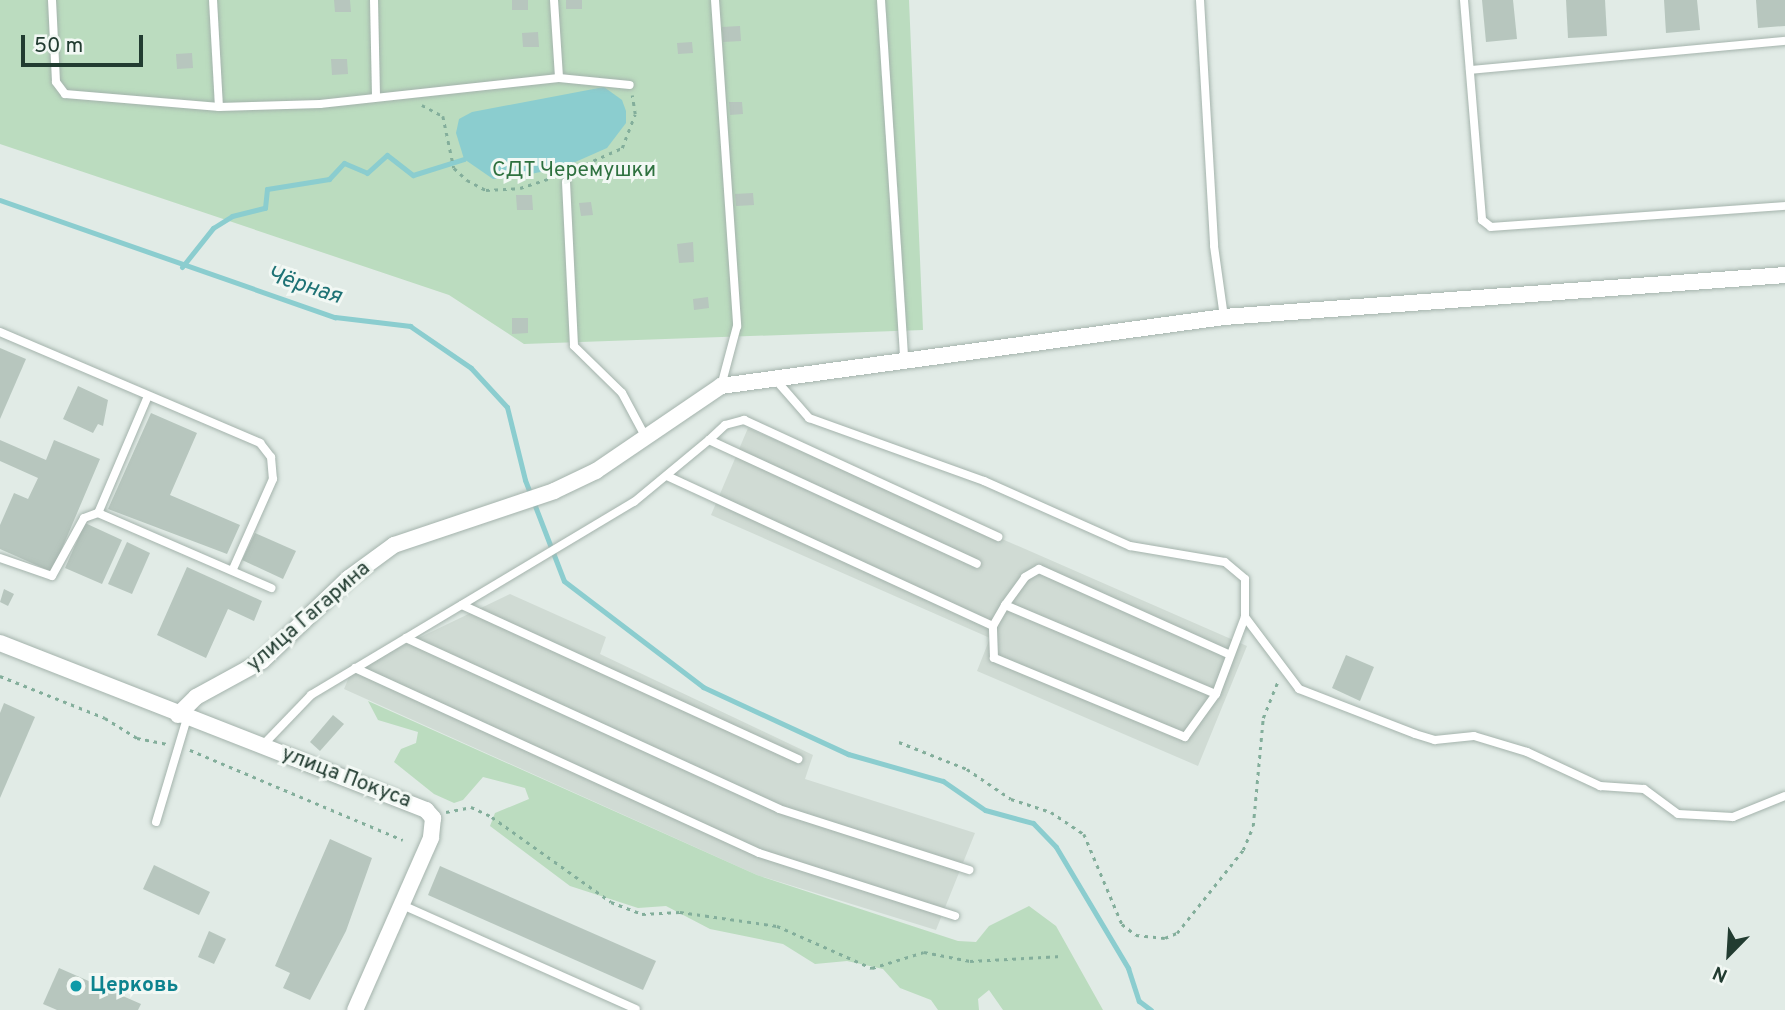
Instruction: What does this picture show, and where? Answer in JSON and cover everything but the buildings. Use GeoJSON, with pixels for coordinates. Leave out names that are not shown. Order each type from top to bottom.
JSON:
{"type":"FeatureCollection","features":[{"type":"Feature","properties":{"kind":"street"},"geometry":{"type":"LineString","coordinates":[[721,386],[1224,317],[1785,275]]}},
{"type":"Feature","properties":{"kind":"street","name":"улица Гагарина"},"geometry":{"type":"LineString","coordinates":[[183,717],[196,697],[262,661],[349,578],[394,545],[554,491],[646,438],[721,386]]}},
{"type":"Feature","properties":{"kind":"street"},"geometry":{"type":"LineString","coordinates":[[0,643],[183,717]]}},
{"type":"Feature","properties":{"kind":"street","name":"улица Покуса"},"geometry":{"type":"LineString","coordinates":[[183,717],[395,796],[433,818],[431,838],[355,1010]]}},
{"type":"Feature","properties":{"kind":"lane"},"geometry":{"type":"LineString","coordinates":[[52,0],[56,82],[65,94],[219,107],[320,104],[376,94],[559,78],[630,85]]}},
{"type":"Feature","properties":{"kind":"lane"},"geometry":{"type":"LineString","coordinates":[[213,0],[219,107]]}},
{"type":"Feature","properties":{"kind":"lane"},"geometry":{"type":"LineString","coordinates":[[374,0],[376,94]]}},
{"type":"Feature","properties":{"kind":"lane"},"geometry":{"type":"LineString","coordinates":[[554,0],[559,78]]}},
{"type":"Feature","properties":{"kind":"lane"},"geometry":{"type":"LineString","coordinates":[[715,0],[737,326],[721,386]]}},
{"type":"Feature","properties":{"kind":"lane"},"geometry":{"type":"LineString","coordinates":[[881,0],[904,360]]}},
{"type":"Feature","properties":{"kind":"lane"},"geometry":{"type":"LineString","coordinates":[[1200,0],[1224,317]]}},
{"type":"Feature","properties":{"kind":"lane"},"geometry":{"type":"LineString","coordinates":[[1464,0],[1482,220],[1491,227],[1785,206]]}},
{"type":"Feature","properties":{"kind":"lane"},"geometry":{"type":"LineString","coordinates":[[1470,70],[1785,41]]}},
{"type":"Feature","properties":{"kind":"lane"},"geometry":{"type":"LineString","coordinates":[[566,182],[574,346],[622,393],[646,438]]}},
{"type":"Feature","properties":{"kind":"lane"},"geometry":{"type":"LineString","coordinates":[[0,332],[260,443],[271,457],[273,480],[233,569]]}},
{"type":"Feature","properties":{"kind":"lane"},"geometry":{"type":"LineString","coordinates":[[775,379],[787,399],[809,418],[866,442],[984,481],[1130,546],[1225,562],[1245,579],[1245,617],[1216,694],[1185,737],[994,658],[993,625],[1025,577],[1039,569],[1230,655]]}},
{"type":"Feature","properties":{"kind":"lane"},"geometry":{"type":"LineString","coordinates":[[98,513],[148,396]]}},
{"type":"Feature","properties":{"kind":"lane"},"geometry":{"type":"LineString","coordinates":[[262,746],[310,695],[560,546],[667,476],[725,425],[744,420],[998,537]]}},
{"type":"Feature","properties":{"kind":"lane"},"geometry":{"type":"LineString","coordinates":[[709,440],[977,564]]}},
{"type":"Feature","properties":{"kind":"lane"},"geometry":{"type":"LineString","coordinates":[[667,476],[993,625]]}},
{"type":"Feature","properties":{"kind":"lane"},"geometry":{"type":"LineString","coordinates":[[0,558],[52,576],[84,518],[98,513],[233,569],[271,588]]}},
{"type":"Feature","properties":{"kind":"lane"},"geometry":{"type":"LineString","coordinates":[[462,605],[798,759]]}},
{"type":"Feature","properties":{"kind":"lane"},"geometry":{"type":"LineString","coordinates":[[1005,605],[1216,694]]}},
{"type":"Feature","properties":{"kind":"lane"},"geometry":{"type":"LineString","coordinates":[[1245,617],[1284,673],[1320,701],[1377,715],[1435,740],[1474,736],[1527,752],[1600,786],[1644,789],[1678,814],[1733,817],[1785,796]]}},
{"type":"Feature","properties":{"kind":"lane"},"geometry":{"type":"LineString","coordinates":[[406,638],[779,809],[969,870]]}},
{"type":"Feature","properties":{"kind":"lane"},"geometry":{"type":"LineString","coordinates":[[355,668],[759,853],[955,916]]}},
{"type":"Feature","properties":{"kind":"lane"},"geometry":{"type":"LineString","coordinates":[[156,822],[179,747],[183,717]]}},
{"type":"Feature","properties":{"kind":"lane"},"geometry":{"type":"LineString","coordinates":[[400,904],[636,1009]]}},
{"type":"Feature","properties":{"kind":"path"},"geometry":{"type":"LineString","coordinates":[[398,94],[443,116],[454,168],[486,190],[520,188],[622,148],[635,114],[630,85]]}},
{"type":"Feature","properties":{"kind":"path"},"geometry":{"type":"LineString","coordinates":[[899,742],[967,769],[1011,799],[1051,812],[1084,834],[1122,925],[1136,935],[1165,938],[1177,933],[1243,850],[1254,826],[1263,718],[1270,693],[1284,673]]}},
{"type":"Feature","properties":{"kind":"path"},"geometry":{"type":"LineString","coordinates":[[0,677],[105,719],[137,738],[179,747],[403,840]]}},
{"type":"Feature","properties":{"kind":"path"},"geometry":{"type":"LineString","coordinates":[[433,818],[471,807],[482,812],[579,883],[642,914],[680,912],[777,926],[872,968],[924,952],[970,961],[1062,956]]}},
{"type":"Feature","properties":{"kind":"shaded area"},"geometry":{"type":"Polygon","coordinates":[[[748,428],[1247,646],[1198,766],[977,671],[990,638],[711,515],[748,428]]]}},
{"type":"Feature","properties":{"kind":"shaded area"},"geometry":{"type":"Polygon","coordinates":[[[510,594],[606,637],[600,654],[813,755],[805,779],[975,833],[936,930],[757,875],[344,689],[352,670],[510,594]]]}},
{"type":"Feature","properties":{"kind":"green space","name":"СДТ Черемушки"},"geometry":{"type":"Polygon","coordinates":[[[0,0],[909,0],[923,330],[524,344],[449,295],[0,144],[0,0]]]}},
{"type":"Feature","properties":{"kind":"green space"},"geometry":{"type":"Polygon","coordinates":[[[368,701],[757,875],[958,941],[976,942],[989,926],[1029,906],[1056,926],[1103,1010],[1003,1010],[989,990],[978,999],[979,1010],[938,1010],[931,1000],[900,988],[883,969],[847,961],[815,964],[783,944],[710,929],[666,906],[638,908],[570,886],[490,826],[495,813],[529,799],[525,788],[483,777],[463,800],[454,803],[434,794],[394,762],[401,749],[416,743],[418,732],[378,720],[368,701]]]}},
{"type":"Feature","properties":{"kind":"water"},"geometry":{"type":"Polygon","coordinates":[[[604,87],[622,100],[626,111],[626,123],[607,148],[564,167],[512,178],[493,179],[464,159],[456,133],[459,119],[472,112],[604,87]]]}},
{"type":"Feature","properties":{"kind":"waterway"},"geometry":{"type":"LineString","coordinates":[[182,267],[213,228],[232,216],[265,208],[267,189],[329,179],[344,163],[367,173],[387,155],[413,175],[464,159]]}},
{"type":"Feature","properties":{"kind":"waterway","name":"Чёрная"},"geometry":{"type":"LineString","coordinates":[[0,200],[335,317],[410,326],[471,368],[507,407],[525,480],[564,581],[703,687],[848,754],[943,781],[985,810],[1033,823],[1056,847],[1128,968],[1139,1001],[1151,1010]]}},
{"type":"Feature","properties":{"kind":"place","name":"Церковь"},"geometry":{"type":"Point","coordinates":[76,986]}}]}
